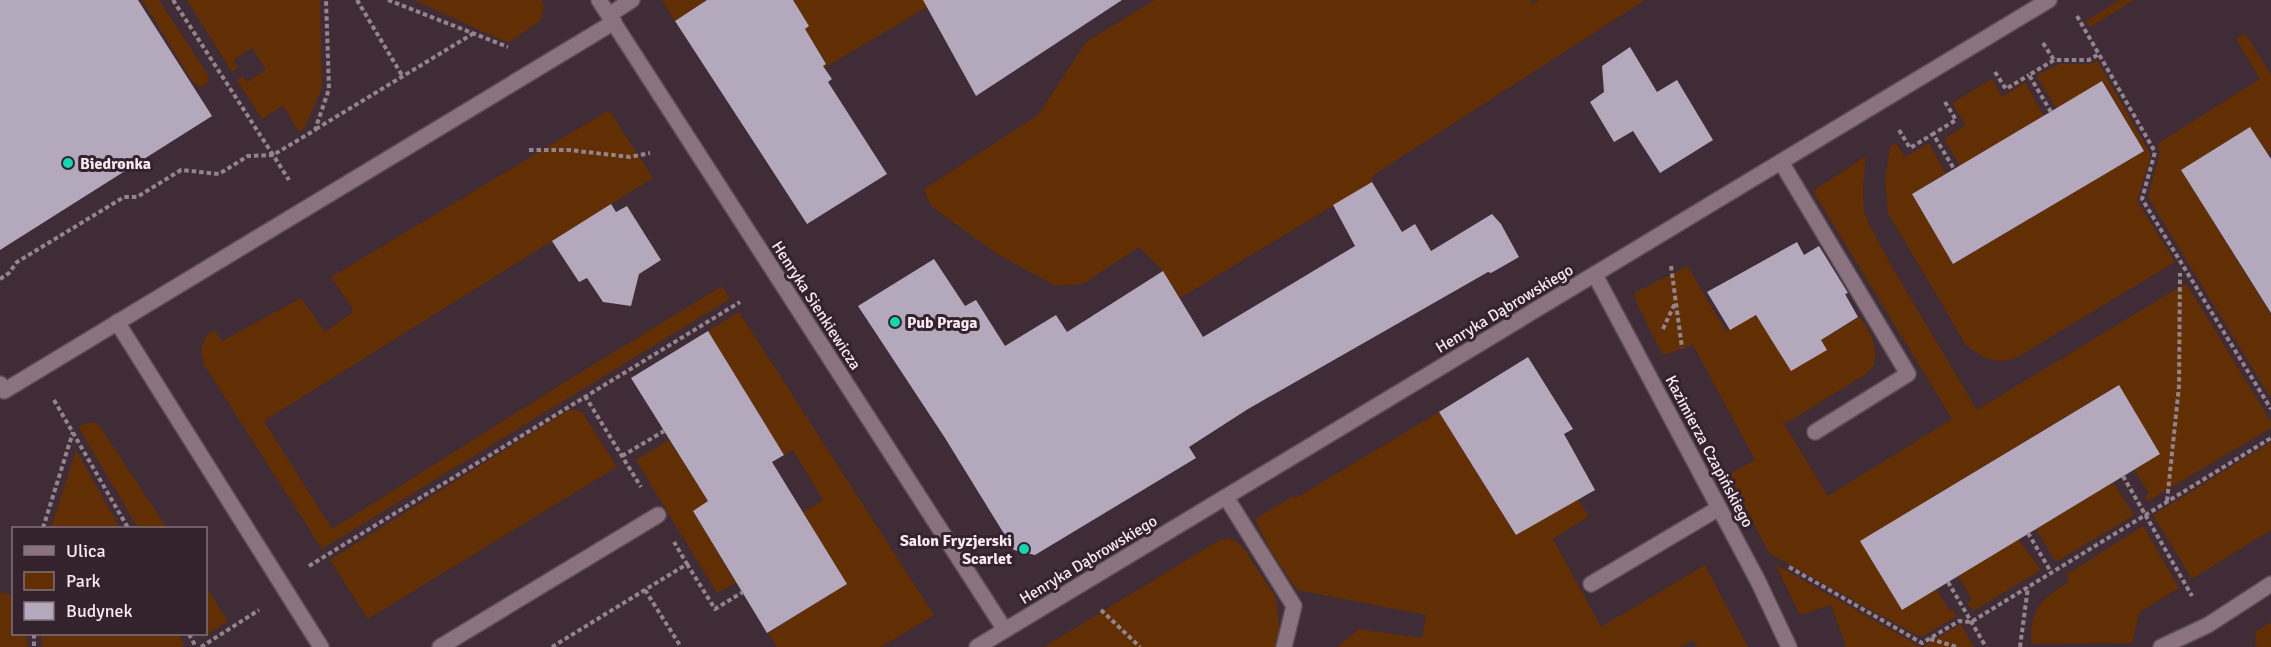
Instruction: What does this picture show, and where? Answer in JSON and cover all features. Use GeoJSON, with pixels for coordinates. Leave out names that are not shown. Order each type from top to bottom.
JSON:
{"type":"FeatureCollection","features":[{"type":"Feature","properties":{"kind":"street","name":"Henryka Sienkiewicza"},"geometry":{"type":"LineString","coordinates":[[599,0],[1005,630]]}},
{"type":"Feature","properties":{"kind":"street"},"geometry":{"type":"LineString","coordinates":[[0,384],[4,391],[611,18],[632,0]]}},
{"type":"Feature","properties":{"kind":"street","name":"Henryka Dąbrowskiego"},"geometry":{"type":"LineString","coordinates":[[977,647],[2049,0]]}},
{"type":"Feature","properties":{"kind":"street"},"geometry":{"type":"LineString","coordinates":[[1781,162],[1908,374],[1815,432]]}},
{"type":"Feature","properties":{"kind":"street","name":"Kazimierza Czapińskiego"},"geometry":{"type":"LineString","coordinates":[[1594,275],[1758,581],[1789,647]]}},
{"type":"Feature","properties":{"kind":"street"},"geometry":{"type":"LineString","coordinates":[[117,322],[321,647]]}},
{"type":"Feature","properties":{"kind":"street"},"geometry":{"type":"LineString","coordinates":[[1226,497],[1294,606],[1284,647]]}},
{"type":"Feature","properties":{"kind":"street"},"geometry":{"type":"LineString","coordinates":[[1591,584],[1719,508]]}},
{"type":"Feature","properties":{"kind":"street"},"geometry":{"type":"LineString","coordinates":[[440,647],[658,515]]}},
{"type":"Feature","properties":{"kind":"street"},"geometry":{"type":"LineString","coordinates":[[2161,647],[2208,625],[2271,584]]}},
{"type":"Feature","properties":{"kind":"path"},"geometry":{"type":"LineString","coordinates":[[173,0],[275,157]]}},
{"type":"Feature","properties":{"kind":"path"},"geometry":{"type":"LineString","coordinates":[[315,130],[329,89],[326,0]]}},
{"type":"Feature","properties":{"kind":"path"},"geometry":{"type":"LineString","coordinates":[[357,0],[403,77]]}},
{"type":"Feature","properties":{"kind":"path"},"geometry":{"type":"LineString","coordinates":[[388,0],[515,50]]}},
{"type":"Feature","properties":{"kind":"path"},"geometry":{"type":"LineString","coordinates":[[2077,16],[2156,152],[2142,199],[2271,409]]}},
{"type":"Feature","properties":{"kind":"path"},"geometry":{"type":"LineString","coordinates":[[0,279],[9,273],[17,262],[124,197],[137,197],[181,170],[219,174],[248,156],[275,157],[474,33]]}},
{"type":"Feature","properties":{"kind":"path"},"geometry":{"type":"LineString","coordinates":[[2040,38],[2054,60]]}},
{"type":"Feature","properties":{"kind":"path"},"geometry":{"type":"LineString","coordinates":[[1992,67],[2006,89],[2054,60],[2089,60],[2099,54]]}},
{"type":"Feature","properties":{"kind":"path"},"geometry":{"type":"LineString","coordinates":[[2029,75],[2051,112]]}},
{"type":"Feature","properties":{"kind":"path"},"geometry":{"type":"LineString","coordinates":[[1896,126],[1910,148],[1956,120],[1942,98]]}},
{"type":"Feature","properties":{"kind":"path"},"geometry":{"type":"LineString","coordinates":[[1933,134],[1954,169]]}},
{"type":"Feature","properties":{"kind":"path"},"geometry":{"type":"LineString","coordinates":[[529,150],[569,150],[630,157],[650,153]]}},
{"type":"Feature","properties":{"kind":"path"},"geometry":{"type":"LineString","coordinates":[[1670,261],[1682,348]]}},
{"type":"Feature","properties":{"kind":"path"},"geometry":{"type":"LineString","coordinates":[[2167,502],[2179,386],[2180,273]]}},
{"type":"Feature","properties":{"kind":"path"},"geometry":{"type":"LineString","coordinates":[[308,567],[740,302]]}},
{"type":"Feature","properties":{"kind":"path"},"geometry":{"type":"LineString","coordinates":[[1661,333],[1676,303]]}},
{"type":"Feature","properties":{"kind":"path"},"geometry":{"type":"LineString","coordinates":[[37,370],[127,527]]}},
{"type":"Feature","properties":{"kind":"path"},"geometry":{"type":"LineString","coordinates":[[585,396],[639,484]]}},
{"type":"Feature","properties":{"kind":"path"},"geometry":{"type":"LineString","coordinates":[[622,456],[664,430]]}},
{"type":"Feature","properties":{"kind":"path"},"geometry":{"type":"LineString","coordinates":[[43,527],[73,432]]}},
{"type":"Feature","properties":{"kind":"path"},"geometry":{"type":"LineString","coordinates":[[1787,567],[1922,643],[1959,621],[1971,622],[2271,438]]}},
{"type":"Feature","properties":{"kind":"path"},"geometry":{"type":"LineString","coordinates":[[2123,476],[2208,625]]}},
{"type":"Feature","properties":{"kind":"path"},"geometry":{"type":"LineString","coordinates":[[658,515],[715,609],[743,592]]}},
{"type":"Feature","properties":{"kind":"path"},"geometry":{"type":"LineString","coordinates":[[2028,533],[2051,572]]}},
{"type":"Feature","properties":{"kind":"path"},"geometry":{"type":"LineString","coordinates":[[552,647],[687,564]]}},
{"type":"Feature","properties":{"kind":"path"},"geometry":{"type":"LineString","coordinates":[[1947,582],[1986,647]]}},
{"type":"Feature","properties":{"kind":"path"},"geometry":{"type":"LineString","coordinates":[[2020,647],[2028,586]]}},
{"type":"Feature","properties":{"kind":"path"},"geometry":{"type":"LineString","coordinates":[[645,590],[681,647]]}},
{"type":"Feature","properties":{"kind":"path"},"geometry":{"type":"LineString","coordinates":[[201,647],[267,605]]}},
{"type":"Feature","properties":{"kind":"path"},"geometry":{"type":"LineString","coordinates":[[1098,606],[1140,647]]}},
{"type":"Feature","properties":{"kind":"path"},"geometry":{"type":"LineString","coordinates":[[1929,639],[1957,647]]}},
{"type":"Feature","properties":{"kind":"green space"},"geometry":{"type":"Polygon","coordinates":[[[142,0],[159,0],[208,75],[209,82],[200,88],[196,83],[194,84],[142,0]]]}},
{"type":"Feature","properties":{"kind":"green space"},"geometry":{"type":"Polygon","coordinates":[[[187,0],[320,0],[322,88],[304,129],[299,132],[283,106],[262,119],[237,80],[243,76],[247,82],[266,70],[252,48],[233,60],[238,68],[232,72],[187,0]]]}},
{"type":"Feature","properties":{"kind":"green space"},"geometry":{"type":"Polygon","coordinates":[[[414,0],[542,0],[544,7],[540,21],[508,43],[414,0]]]}},
{"type":"Feature","properties":{"kind":"green space"},"geometry":{"type":"Polygon","coordinates":[[[662,0],[707,0],[675,21],[662,0]]]}},
{"type":"Feature","properties":{"kind":"green space"},"geometry":{"type":"Polygon","coordinates":[[[793,0],[939,0],[824,68],[826,63],[805,29],[809,26],[793,0]]]}},
{"type":"Feature","properties":{"kind":"green space"},"geometry":{"type":"Polygon","coordinates":[[[1155,0],[1530,0],[1533,4],[1539,0],[1645,0],[1372,176],[1372,182],[1180,298],[1163,271],[1139,247],[1083,284],[1056,286],[997,254],[931,206],[924,189],[1038,115],[1086,42],[1155,0]]]}},
{"type":"Feature","properties":{"kind":"green space"},"geometry":{"type":"Polygon","coordinates":[[[2120,0],[2134,0],[2090,27],[2086,21],[2120,0]]]}},
{"type":"Feature","properties":{"kind":"green space"},"geometry":{"type":"Polygon","coordinates":[[[2245,33],[2271,75],[2271,152],[2268,154],[2250,127],[2181,170],[2271,315],[2271,398],[2148,197],[2160,152],[2157,144],[2260,79],[2236,39],[2245,33]]]}},
{"type":"Feature","properties":{"kind":"green space"},"geometry":{"type":"Polygon","coordinates":[[[2097,60],[2150,153],[2137,201],[2175,262],[2016,358],[2002,361],[1990,359],[1966,345],[1888,213],[1885,181],[1890,146],[1896,143],[1905,157],[1929,143],[1946,174],[1912,194],[1953,264],[2144,151],[2103,81],[2057,109],[2036,76],[2059,64],[2090,64],[2097,60]]]}},
{"type":"Feature","properties":{"kind":"green space"},"geometry":{"type":"Polygon","coordinates":[[[1992,79],[2002,97],[2025,82],[2044,116],[1960,166],[1944,139],[1966,125],[1952,103],[1992,79]]]}},
{"type":"Feature","properties":{"kind":"green space"},"geometry":{"type":"Polygon","coordinates":[[[609,110],[653,178],[264,421],[332,529],[722,286],[730,299],[322,549],[204,365],[202,350],[206,337],[214,330],[222,341],[301,298],[325,332],[354,311],[331,277],[609,110]]]}},
{"type":"Feature","properties":{"kind":"green space"},"geometry":{"type":"Polygon","coordinates":[[[1866,156],[1863,190],[1864,211],[1869,224],[1977,410],[2186,283],[2271,422],[2271,428],[2148,501],[2145,497],[2149,493],[2134,469],[2118,385],[1861,541],[1902,610],[1936,589],[1950,611],[1953,609],[1956,617],[1923,636],[1916,635],[1769,553],[1728,475],[1755,460],[1693,345],[1663,355],[1638,306],[1634,293],[1687,266],[1726,331],[1756,315],[1821,340],[1859,317],[1870,333],[1875,351],[1874,365],[1866,374],[1785,424],[1770,401],[1828,496],[1952,419],[1813,191],[1866,156]]]}},
{"type":"Feature","properties":{"kind":"green space"},"geometry":{"type":"Polygon","coordinates":[[[739,312],[934,615],[881,647],[777,647],[768,633],[846,584],[803,512],[823,500],[793,450],[784,455],[708,331],[739,312]]]}},
{"type":"Feature","properties":{"kind":"green space"},"geometry":{"type":"Polygon","coordinates":[[[570,409],[582,412],[617,467],[368,619],[330,560],[570,409]]]}},
{"type":"Feature","properties":{"kind":"green space"},"geometry":{"type":"Polygon","coordinates":[[[1439,412],[1516,535],[1578,499],[1589,516],[1553,539],[1601,627],[1705,565],[1748,647],[1697,647],[1693,640],[1681,647],[1337,647],[1359,629],[1422,638],[1426,615],[1297,590],[1270,550],[1255,519],[1293,496],[1296,498],[1439,412]]]}},
{"type":"Feature","properties":{"kind":"green space"},"geometry":{"type":"Polygon","coordinates":[[[94,422],[101,428],[166,527],[137,527],[79,428],[84,424],[94,422]]]}},
{"type":"Feature","properties":{"kind":"green space"},"geometry":{"type":"Polygon","coordinates":[[[669,440],[708,501],[693,511],[736,583],[717,593],[636,460],[669,440]]]}},
{"type":"Feature","properties":{"kind":"green space"},"geometry":{"type":"Polygon","coordinates":[[[2271,442],[2271,530],[2192,579],[2153,515],[2271,442]]]}},
{"type":"Feature","properties":{"kind":"green space"},"geometry":{"type":"Polygon","coordinates":[[[76,450],[119,527],[51,527],[76,450]]]}},
{"type":"Feature","properties":{"kind":"green space"},"geometry":{"type":"Polygon","coordinates":[[[2113,482],[2134,515],[2056,562],[2036,529],[2113,482]]]}},
{"type":"Feature","properties":{"kind":"green space"},"geometry":{"type":"Polygon","coordinates":[[[2143,526],[2179,588],[2139,613],[2132,643],[2031,644],[2032,622],[2039,606],[2051,594],[2070,582],[2066,575],[2143,526]]]}},
{"type":"Feature","properties":{"kind":"green space"},"geometry":{"type":"Polygon","coordinates":[[[1228,538],[1237,542],[1245,550],[1276,598],[1280,635],[1278,647],[1044,647],[1218,541],[1228,538]]]}},
{"type":"Feature","properties":{"kind":"green space"},"geometry":{"type":"Polygon","coordinates":[[[2018,539],[2041,570],[1973,611],[1967,603],[1972,599],[1958,576],[2018,539]]]}},
{"type":"Feature","properties":{"kind":"green space"},"geometry":{"type":"Polygon","coordinates":[[[1775,564],[1921,647],[1846,647],[1831,605],[1800,615],[1775,564]]]}},
{"type":"Feature","properties":{"kind":"green space"},"geometry":{"type":"Polygon","coordinates":[[[207,589],[228,621],[207,635],[207,589]]]}},
{"type":"Feature","properties":{"kind":"green space"},"geometry":{"type":"Polygon","coordinates":[[[0,592],[12,595],[12,635],[26,635],[28,647],[0,647],[0,592]]]}},
{"type":"Feature","properties":{"kind":"green space"},"geometry":{"type":"Polygon","coordinates":[[[2271,622],[2271,647],[2257,647],[2254,641],[2257,638],[2254,633],[2271,622]]]}},
{"type":"Feature","properties":{"kind":"green space"},"geometry":{"type":"Polygon","coordinates":[[[1961,624],[1974,647],[1922,647],[1961,624]]]}},
{"type":"Feature","properties":{"kind":"green space"},"geometry":{"type":"Polygon","coordinates":[[[41,635],[179,635],[184,645],[181,647],[42,647],[41,635]]]}},
{"type":"Feature","properties":{"kind":"building","name":"Biedronka"},"geometry":{"type":"Polygon","coordinates":[[[0,0],[138,0],[212,116],[0,250],[0,0]]]}},
{"type":"Feature","properties":{"kind":"building"},"geometry":{"type":"Polygon","coordinates":[[[707,0],[793,0],[809,26],[805,29],[826,64],[823,66],[832,79],[828,82],[887,174],[807,224],[675,21],[707,0]]]}},
{"type":"Feature","properties":{"kind":"building"},"geometry":{"type":"Polygon","coordinates":[[[923,0],[1122,0],[976,96],[923,0]]]}},
{"type":"Feature","properties":{"kind":"building"},"geometry":{"type":"Polygon","coordinates":[[[1630,47],[1657,92],[1677,80],[1713,140],[1660,173],[1633,131],[1614,142],[1590,102],[1604,92],[1602,66],[1630,47]]]}},
{"type":"Feature","properties":{"kind":"building"},"geometry":{"type":"Polygon","coordinates":[[[2102,81],[2144,151],[1953,264],[1912,194],[2102,81]]]}},
{"type":"Feature","properties":{"kind":"building"},"geometry":{"type":"Polygon","coordinates":[[[2250,127],[2271,159],[2271,313],[2181,170],[2250,127]]]}},
{"type":"Feature","properties":{"kind":"building"},"geometry":{"type":"Polygon","coordinates":[[[1372,182],[1402,232],[1415,224],[1431,251],[1492,214],[1501,224],[1519,257],[1491,273],[1488,272],[1248,409],[1189,447],[1196,458],[1035,555],[1014,550],[945,438],[858,306],[934,259],[965,306],[976,300],[1005,346],[1056,315],[1067,332],[1163,271],[1203,337],[1355,246],[1333,205],[1372,182]]]}},
{"type":"Feature","properties":{"kind":"building"},"geometry":{"type":"Polygon","coordinates":[[[611,204],[616,212],[627,206],[661,260],[639,274],[631,306],[603,302],[587,278],[579,282],[552,241],[611,204]]]}},
{"type":"Feature","properties":{"kind":"building"},"geometry":{"type":"Polygon","coordinates":[[[1797,242],[1804,255],[1819,246],[1848,293],[1845,294],[1858,317],[1821,340],[1827,350],[1791,371],[1756,315],[1730,330],[1707,292],[1797,242]]]}},
{"type":"Feature","properties":{"kind":"building"},"geometry":{"type":"Polygon","coordinates":[[[708,331],[784,455],[772,462],[847,584],[767,633],[693,511],[708,501],[631,378],[708,331]]]}},
{"type":"Feature","properties":{"kind":"building"},"geometry":{"type":"Polygon","coordinates":[[[1528,357],[1573,429],[1564,434],[1595,490],[1516,535],[1439,412],[1528,357]]]}},
{"type":"Feature","properties":{"kind":"building"},"geometry":{"type":"Polygon","coordinates":[[[2119,385],[2160,454],[1902,610],[1860,541],[2119,385]]]}},
{"type":"Feature","properties":{"kind":"place","name":"Biedronka"},"geometry":{"type":"Point","coordinates":[68,163]}},
{"type":"Feature","properties":{"kind":"place","name":"Pub Praga"},"geometry":{"type":"Point","coordinates":[895,322]}},
{"type":"Feature","properties":{"kind":"place","name":"Salon Fryzjerski Scarlet"},"geometry":{"type":"Point","coordinates":[1024,549]}}]}
